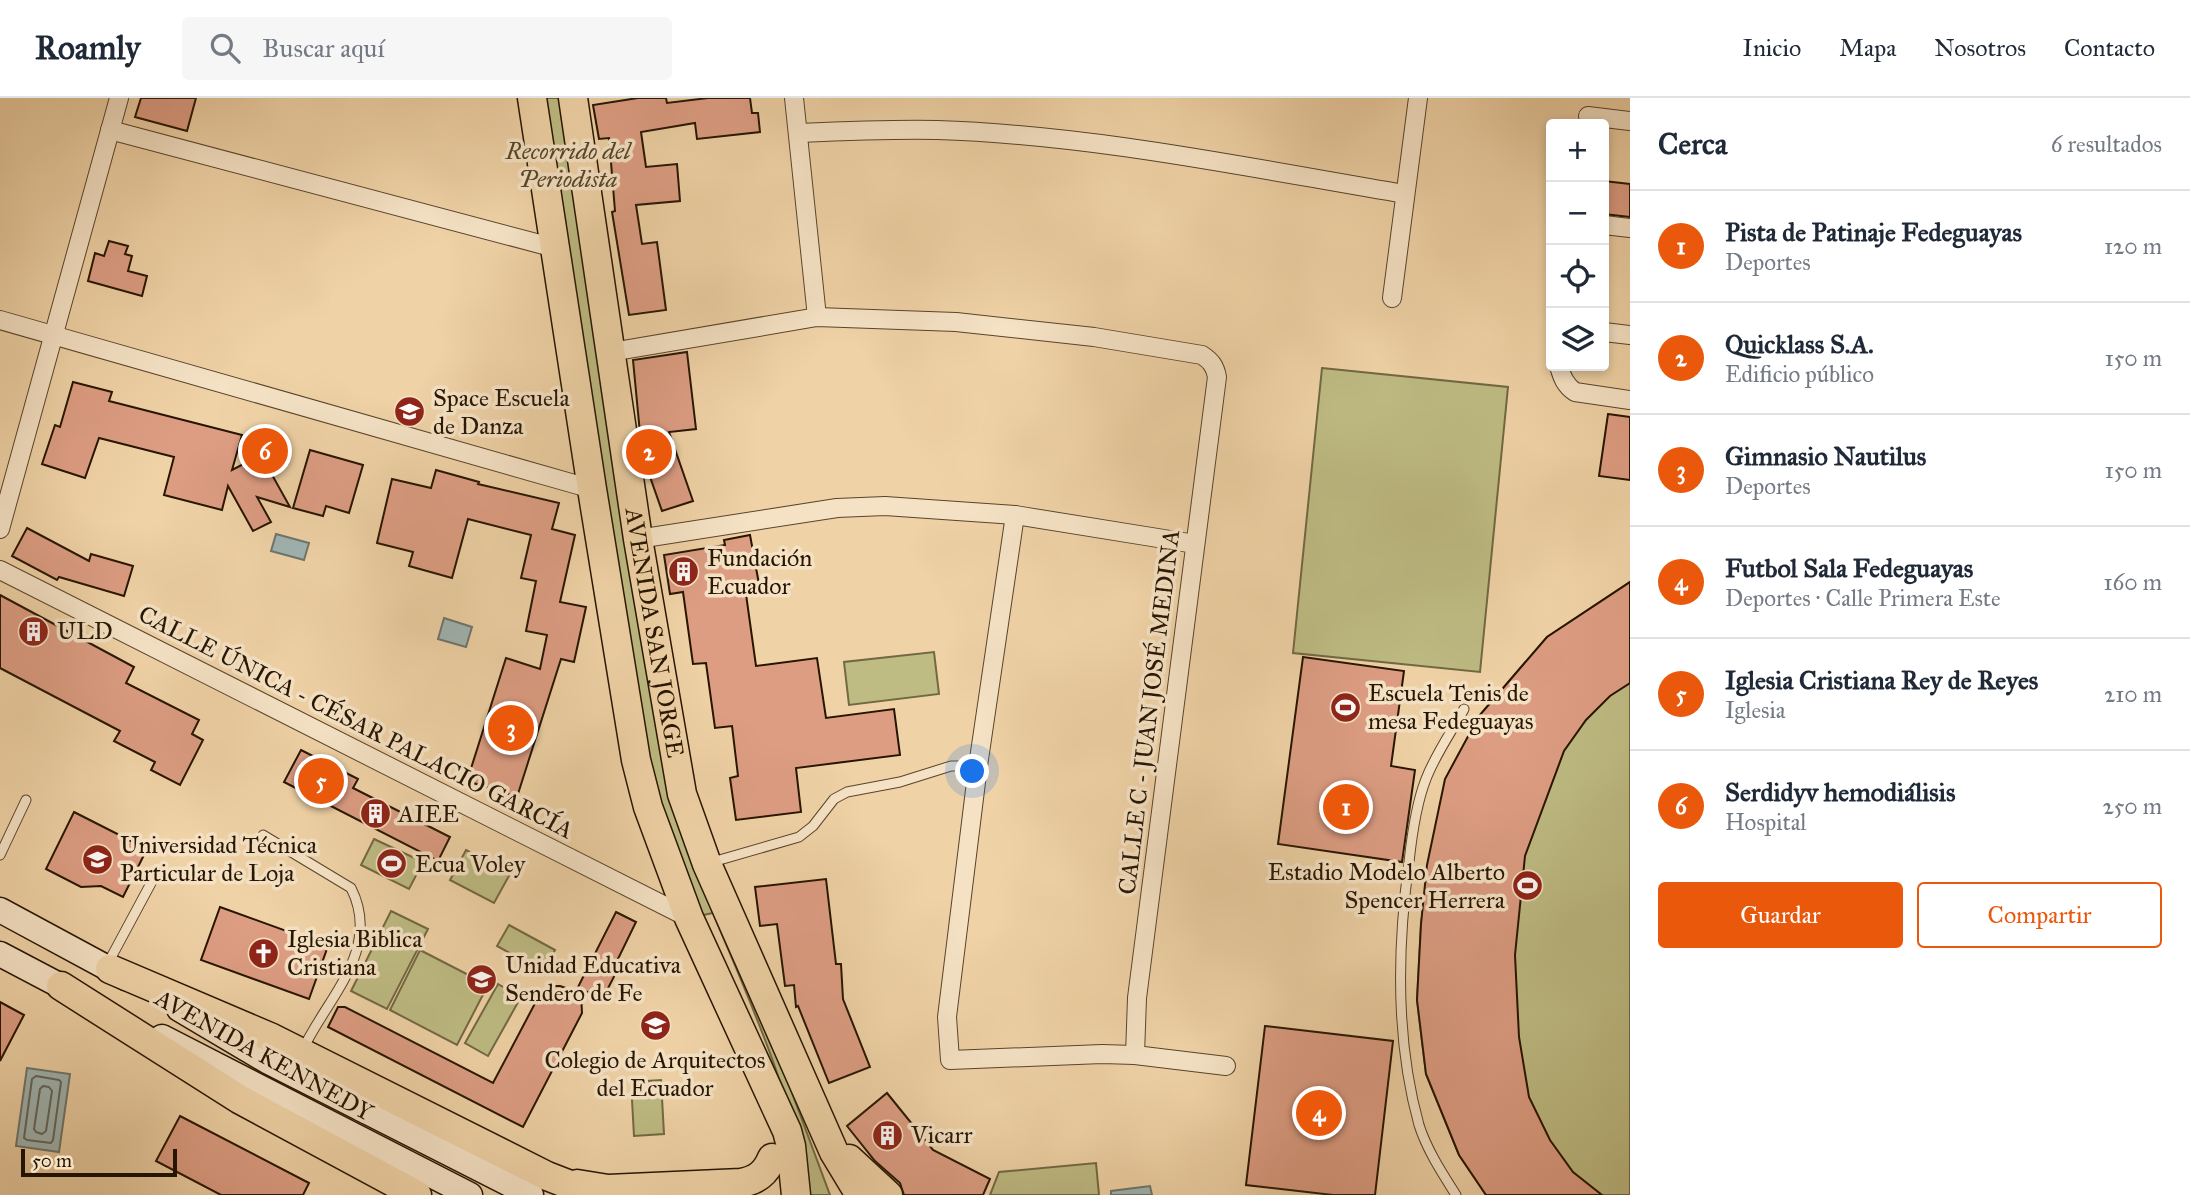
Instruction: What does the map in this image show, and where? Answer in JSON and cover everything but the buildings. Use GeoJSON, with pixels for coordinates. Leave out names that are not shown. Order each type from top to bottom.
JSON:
{"type":"FeatureCollection","features":[{"type":"Feature","properties":{"kind":"main road","name":"AVENIDA SAN JORGE"},"geometry":{"type":"LineString","coordinates":[[533,98],[636,760],[660,847],[689,919],[787,1131],[796,1195]]}},
{"type":"Feature","properties":{"kind":"main road","name":"AVENIDA SAN JORGE"},"geometry":{"type":"LineString","coordinates":[[573,98],[638,539],[682,794],[707,864],[832,1147]]}},
{"type":"Feature","properties":{"kind":"main road","name":"AVENIDA KENNEDY"},"geometry":{"type":"LineString","coordinates":[[0,910],[108,967],[321,1089],[539,1186]]}},
{"type":"Feature","properties":{"kind":"main road","name":"AVENIDA KENNEDY"},"geometry":{"type":"LineString","coordinates":[[0,954],[470,1195]]}},
{"type":"Feature","properties":{"kind":"main road"},"geometry":{"type":"LineString","coordinates":[[108,967],[272,1038],[539,1186],[596,1195]]}},
{"type":"Feature","properties":{"kind":"main road"},"geometry":{"type":"LineString","coordinates":[[61,986],[239,1099],[417,1195]]}},
{"type":"Feature","properties":{"kind":"main road"},"geometry":{"type":"LineString","coordinates":[[763,1077],[773,1146],[764,1195]]}},
{"type":"Feature","properties":{"kind":"main road"},"geometry":{"type":"LineString","coordinates":[[832,1147],[836,1195]]}},
{"type":"Feature","properties":{"kind":"main road"},"geometry":{"type":"LineString","coordinates":[[832,1147],[860,1195]]}},
{"type":"Feature","properties":{"kind":"main road"},"geometry":{"type":"LineString","coordinates":[[832,1147],[888,1195]]}},
{"type":"Feature","properties":{"kind":"main road"},"geometry":{"type":"LineString","coordinates":[[539,1186],[581,1185],[608,1189],[741,1183],[764,1173],[772,1158]]}},
{"type":"Feature","properties":{"kind":"street"},"geometry":{"type":"LineString","coordinates":[[0,529],[119,98]]}},
{"type":"Feature","properties":{"kind":"street"},"geometry":{"type":"LineString","coordinates":[[611,352],[817,317],[794,98]]}},
{"type":"Feature","properties":{"kind":"street"},"geometry":{"type":"LineString","coordinates":[[1392,298],[1418,98]]}},
{"type":"Feature","properties":{"kind":"street"},"geometry":{"type":"LineString","coordinates":[[1588,113],[1630,121]]}},
{"type":"Feature","properties":{"kind":"street"},"geometry":{"type":"LineString","coordinates":[[110,130],[555,248]]}},
{"type":"Feature","properties":{"kind":"street"},"geometry":{"type":"LineString","coordinates":[[799,133],[939,130],[1035,137],[1143,151],[1405,194]]}},
{"type":"Feature","properties":{"kind":"street"},"geometry":{"type":"LineString","coordinates":[[1609,226],[1630,228]]}},
{"type":"Feature","properties":{"kind":"street","name":"CALLE C - JUAN JOSÉ MEDINA"},"geometry":{"type":"LineString","coordinates":[[817,317],[957,322],[1094,337],[1202,355],[1215,368],[1217,377],[1137,998],[1135,1055]]}},
{"type":"Feature","properties":{"kind":"street"},"geometry":{"type":"LineString","coordinates":[[0,320],[592,489]]}},
{"type":"Feature","properties":{"kind":"street"},"geometry":{"type":"LineString","coordinates":[[1609,333],[1630,335]]}},
{"type":"Feature","properties":{"kind":"street"},"geometry":{"type":"LineString","coordinates":[[1560,371],[1568,387],[1584,395],[1630,400]]}},
{"type":"Feature","properties":{"kind":"street"},"geometry":{"type":"LineString","coordinates":[[638,539],[837,508],[886,506],[1015,515],[1195,544]]}},
{"type":"Feature","properties":{"kind":"street"},"geometry":{"type":"LineString","coordinates":[[1015,515],[978,766],[947,1017],[950,1060],[1048,1055],[1135,1055],[1226,1066]]}},
{"type":"Feature","properties":{"kind":"street","name":"CALLE ÚNICA - CÉSAR PALACIO GARCÍA"},"geometry":{"type":"LineString","coordinates":[[0,570],[689,919]]}},
{"type":"Feature","properties":{"kind":"lane"},"geometry":{"type":"LineString","coordinates":[[1456,1195],[1436,1163],[1420,1126],[1403,1047],[1398,969],[1405,892],[1419,804],[1426,779],[1464,709]]}},
{"type":"Feature","properties":{"kind":"lane"},"geometry":{"type":"LineString","coordinates":[[707,864],[799,837],[813,826],[834,799],[847,792],[901,782],[951,766],[978,766]]}},
{"type":"Feature","properties":{"kind":"lane"},"geometry":{"type":"LineString","coordinates":[[0,855],[26,800]]}},
{"type":"Feature","properties":{"kind":"lane"},"geometry":{"type":"LineString","coordinates":[[263,835],[351,888],[359,903],[360,942],[353,963],[313,1028],[301,1053]]}},
{"type":"Feature","properties":{"kind":"lane"},"geometry":{"type":"LineString","coordinates":[[108,967],[157,872]]}},
{"type":"Feature","properties":{"kind":"green space","name":"Recorrido del Periodista"},"geometry":{"type":"Polygon","coordinates":[[[532,98],[582,98],[611,352],[707,864],[830,1195],[806,1195],[792,1122],[769,1051],[742,982],[713,913],[689,918],[660,847],[532,98]]]}},
{"type":"Feature","properties":{"kind":"green space"},"geometry":{"type":"Polygon","coordinates":[[[1322,368],[1508,387],[1480,672],[1293,653],[1322,368]]]}},
{"type":"Feature","properties":{"kind":"green space","name":"Estadio Modelo Alberto Spencer Herrera"},"geometry":{"type":"Polygon","coordinates":[[[1630,582],[1630,1195],[1486,1195],[1459,1155],[1426,1074],[1417,1000],[1421,924],[1431,848],[1479,716],[1547,637],[1630,582]]]}},
{"type":"Feature","properties":{"kind":"green space"},"geometry":{"type":"Polygon","coordinates":[[[934,652],[939,694],[849,705],[844,662],[934,652]]]}},
{"type":"Feature","properties":{"kind":"green space","name":"Ecua Voley"},"geometry":{"type":"Polygon","coordinates":[[[374,839],[423,862],[409,889],[361,865],[374,839]]]}},
{"type":"Feature","properties":{"kind":"green space"},"geometry":{"type":"Polygon","coordinates":[[[466,850],[510,874],[494,903],[450,880],[466,850]]]}},
{"type":"Feature","properties":{"kind":"green space"},"geometry":{"type":"Polygon","coordinates":[[[391,911],[428,929],[387,1009],[351,991],[391,911]]]}},
{"type":"Feature","properties":{"kind":"green space"},"geometry":{"type":"Polygon","coordinates":[[[509,925],[555,950],[544,972],[497,946],[509,925]]]}},
{"type":"Feature","properties":{"kind":"green space"},"geometry":{"type":"Polygon","coordinates":[[[420,950],[488,985],[457,1045],[390,1010],[420,950]]]}},
{"type":"Feature","properties":{"kind":"green space"},"geometry":{"type":"Polygon","coordinates":[[[498,984],[521,997],[488,1056],[465,1043],[498,984]]]}},
{"type":"Feature","properties":{"kind":"green space"},"geometry":{"type":"Polygon","coordinates":[[[661,1080],[664,1134],[634,1136],[631,1082],[661,1080]]]}},
{"type":"Feature","properties":{"kind":"green space"},"geometry":{"type":"Polygon","coordinates":[[[1096,1163],[1099,1195],[990,1195],[999,1172],[1096,1163]]]}},
{"type":"Feature","properties":{"kind":"water"},"geometry":{"type":"Polygon","coordinates":[[[276,534],[309,543],[304,560],[271,551],[276,534]]]}},
{"type":"Feature","properties":{"kind":"water"},"geometry":{"type":"Polygon","coordinates":[[[444,618],[472,627],[466,647],[438,639],[444,618]]]}},
{"type":"Feature","properties":{"kind":"water"},"geometry":{"type":"Polygon","coordinates":[[[27,1068],[70,1074],[59,1152],[16,1146],[27,1068]]]}},
{"type":"Feature","properties":{"kind":"water"},"geometry":{"type":"Polygon","coordinates":[[[1150,1186],[1152,1195],[1111,1195],[1111,1191],[1150,1186]]]}},
{"type":"Feature","properties":{"kind":"place","name":"Space Escuela de Danza"},"geometry":{"type":"Point","coordinates":[410,412]}},
{"type":"Feature","properties":{"kind":"place","name":"Serdidyv hemodiálisis"},"geometry":{"type":"Point","coordinates":[265,451]}},
{"type":"Feature","properties":{"kind":"place","name":"Quicklass S.A."},"geometry":{"type":"Point","coordinates":[649,452]}},
{"type":"Feature","properties":{"kind":"place","name":"Fundación Ecuador"},"geometry":{"type":"Point","coordinates":[684,572]}},
{"type":"Feature","properties":{"kind":"place","name":"ULD"},"geometry":{"type":"Point","coordinates":[34,631]}},
{"type":"Feature","properties":{"kind":"place","name":"Escuela Tenis de mesa Fedeguayas"},"geometry":{"type":"Point","coordinates":[1345,707]}},
{"type":"Feature","properties":{"kind":"place","name":"Gimnasio Nautilus"},"geometry":{"type":"Point","coordinates":[511,728]}},
{"type":"Feature","properties":{"kind":"place","name":"Iglesia Cristiana Rey de Reyes"},"geometry":{"type":"Point","coordinates":[321,781]}},
{"type":"Feature","properties":{"kind":"place","name":"Pista de Patinaje Fedeguayas"},"geometry":{"type":"Point","coordinates":[1346,807]}},
{"type":"Feature","properties":{"kind":"place","name":"AIEE"},"geometry":{"type":"Point","coordinates":[375,814]}},
{"type":"Feature","properties":{"kind":"place","name":"Universidad Técnica Particular de Loja"},"geometry":{"type":"Point","coordinates":[97,859]}},
{"type":"Feature","properties":{"kind":"place","name":"Ecua Voley"},"geometry":{"type":"Point","coordinates":[392,864]}},
{"type":"Feature","properties":{"kind":"place","name":"Estadio Modelo Alberto Spencer Herrera"},"geometry":{"type":"Point","coordinates":[1528,886]}},
{"type":"Feature","properties":{"kind":"place","name":"Iglesia Biblica Cristiana"},"geometry":{"type":"Point","coordinates":[264,953]}},
{"type":"Feature","properties":{"kind":"place","name":"Unidad Educativa Sendero de Fe"},"geometry":{"type":"Point","coordinates":[482,979]}},
{"type":"Feature","properties":{"kind":"place","name":"Colegio de Arquitectos del Ecuador"},"geometry":{"type":"Point","coordinates":[655,1026]}},
{"type":"Feature","properties":{"kind":"place","name":"Futbol Sala Fedeguayas"},"geometry":{"type":"Point","coordinates":[1319,1113]}},
{"type":"Feature","properties":{"kind":"place","name":"Vicarr"},"geometry":{"type":"Point","coordinates":[888,1135]}}]}
